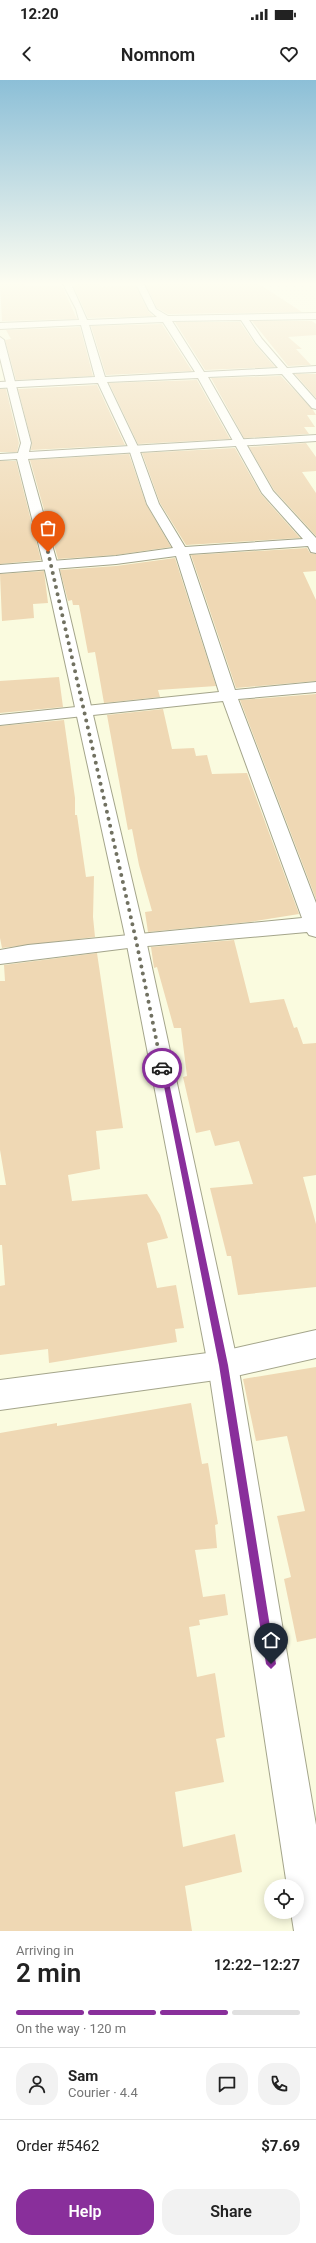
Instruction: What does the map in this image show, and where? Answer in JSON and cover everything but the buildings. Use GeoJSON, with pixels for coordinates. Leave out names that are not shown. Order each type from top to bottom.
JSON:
{"type":"FeatureCollection","features":[{"type":"Feature","properties":{"kind":"street"},"geometry":{"type":"LineString","coordinates":[[4,370],[6,385],[26,443],[11,457]]}},
{"type":"Feature","properties":{"kind":"street"},"geometry":{"type":"LineString","coordinates":[[0,957],[28,952],[136,940],[315,926],[228,694],[181,551],[153,504],[134,449],[101,380],[98,370]]}},
{"type":"Feature","properties":{"kind":"street"},"geometry":{"type":"LineString","coordinates":[[198,370],[268,493],[315,544]]}},
{"type":"Feature","properties":{"kind":"street"},"geometry":{"type":"LineString","coordinates":[[6,385],[202,376],[281,370]]}},
{"type":"Feature","properties":{"kind":"street"},"geometry":{"type":"LineString","coordinates":[[286,370],[316,406]]}},
{"type":"Feature","properties":{"kind":"street"},"geometry":{"type":"LineString","coordinates":[[11,457],[316,438]]}},
{"type":"Feature","properties":{"kind":"street"},"geometry":{"type":"LineString","coordinates":[[11,457],[51,566],[136,940],[223,1365],[314,1931]]}},
{"type":"Feature","properties":{"kind":"street"},"geometry":{"type":"LineString","coordinates":[[0,569],[116,560],[181,551],[315,544]]}},
{"type":"Feature","properties":{"kind":"street"},"geometry":{"type":"LineString","coordinates":[[0,720],[84,713],[228,694],[316,687]]}},
{"type":"Feature","properties":{"kind":"street"},"geometry":{"type":"LineString","coordinates":[[0,1395],[223,1365],[316,1344]]}},
{"type":"Feature","properties":{"kind":"way so far"},"geometry":{"type":"LineString","coordinates":[[48,552],[136,940],[162,1068]]}},
{"type":"Feature","properties":{"kind":"route"},"geometry":{"type":"LineString","coordinates":[[162,1068],[223,1365],[271,1664]]}}]}
